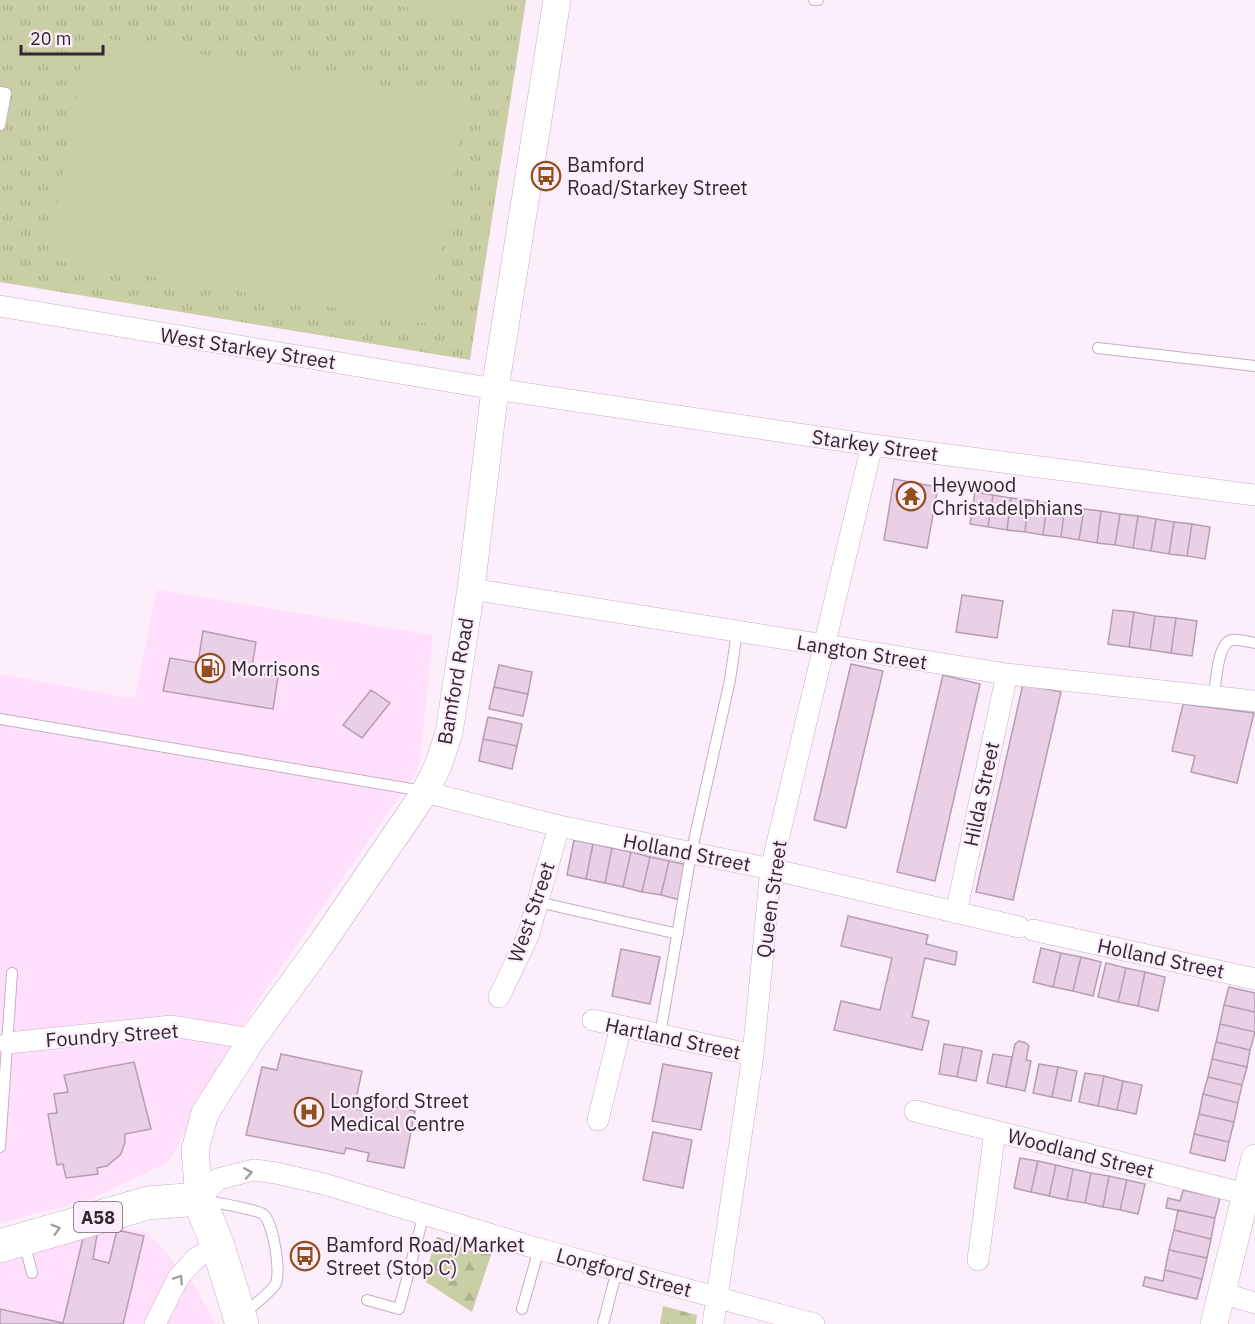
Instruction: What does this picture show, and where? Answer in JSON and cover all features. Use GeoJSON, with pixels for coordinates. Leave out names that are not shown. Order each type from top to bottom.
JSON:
{"type":"FeatureCollection","features":[{"type":"Feature","properties":{"kind":"highway","name":"A58"},"geometry":{"type":"LineString","coordinates":[[11,1242],[148,1203],[199,1198]]}},
{"type":"Feature","properties":{"kind":"highway","name":"Bamford Road"},"geometry":{"type":"LineString","coordinates":[[199,1198],[218,1246],[241,1321]]}},
{"type":"Feature","properties":{"kind":"street","name":"Bamford Road"},"geometry":{"type":"LineString","coordinates":[[199,1198],[195,1150],[205,1113],[252,1039],[320,946],[425,792],[438,766],[448,733],[471,589],[495,389],[557,0]]}},
{"type":"Feature","properties":{"kind":"street","name":"West Starkey Street"},"geometry":{"type":"LineString","coordinates":[[0,306],[495,389]]}},
{"type":"Feature","properties":{"kind":"street","name":"Starkey Street"},"geometry":{"type":"LineString","coordinates":[[495,389],[872,445],[1255,495]]}},
{"type":"Feature","properties":{"kind":"street","name":"Queen Street"},"geometry":{"type":"LineString","coordinates":[[713,1324],[753,1055],[771,869],[872,445]]}},
{"type":"Feature","properties":{"kind":"street","name":"Langton Street"},"geometry":{"type":"LineString","coordinates":[[471,589],[1007,674],[1255,701]]}},
{"type":"Feature","properties":{"kind":"street","name":"Hilda Street"},"geometry":{"type":"LineString","coordinates":[[956,913],[1007,674]]}},
{"type":"Feature","properties":{"kind":"street","name":"Holland Street"},"geometry":{"type":"LineString","coordinates":[[425,792],[559,826],[771,869],[1026,929],[1255,979]]}},
{"type":"Feature","properties":{"kind":"street","name":"West Street"},"geometry":{"type":"LineString","coordinates":[[499,996],[528,936],[559,826]]}},
{"type":"Feature","properties":{"kind":"street","name":"Hartland Street"},"geometry":{"type":"LineString","coordinates":[[593,1020],[753,1055]]}},
{"type":"Feature","properties":{"kind":"street","name":"Foundry Street"},"geometry":{"type":"LineString","coordinates":[[8,1043],[172,1026],[252,1039]]}},
{"type":"Feature","properties":{"kind":"street"},"geometry":{"type":"LineString","coordinates":[[598,1120],[621,1026]]}},
{"type":"Feature","properties":{"kind":"street","name":"Woodland Street"},"geometry":{"type":"LineString","coordinates":[[915,1112],[1246,1194]]}},
{"type":"Feature","properties":{"kind":"street"},"geometry":{"type":"LineString","coordinates":[[978,1260],[995,1131]]}},
{"type":"Feature","properties":{"kind":"street"},"geometry":{"type":"LineString","coordinates":[[1214,1324],[1255,1158]]}},
{"type":"Feature","properties":{"kind":"street","name":"Longford Street"},"geometry":{"type":"LineString","coordinates":[[199,1198],[218,1179],[254,1170],[324,1184],[538,1249],[814,1324]]}},
{"type":"Feature","properties":{"kind":"street"},"geometry":{"type":"LineString","coordinates":[[155,1324],[178,1278],[196,1258],[218,1246]]}},
{"type":"Feature","properties":{"kind":"street"},"geometry":{"type":"LineString","coordinates":[[1222,1293],[1255,1303]]}},
{"type":"Feature","properties":{"kind":"lane"},"geometry":{"type":"LineString","coordinates":[[0,92],[6,93],[0,125]]}},
{"type":"Feature","properties":{"kind":"lane"},"geometry":{"type":"LineString","coordinates":[[1098,348],[1255,366]]}},
{"type":"Feature","properties":{"kind":"lane"},"geometry":{"type":"LineString","coordinates":[[660,1035],[691,854],[730,680],[737,632]]}},
{"type":"Feature","properties":{"kind":"lane"},"geometry":{"type":"LineString","coordinates":[[1214,696],[1224,644],[1232,640],[1255,643]]}},
{"type":"Feature","properties":{"kind":"lane"},"geometry":{"type":"LineString","coordinates":[[0,719],[425,792]]}},
{"type":"Feature","properties":{"kind":"lane"},"geometry":{"type":"LineString","coordinates":[[538,902],[678,934]]}},
{"type":"Feature","properties":{"kind":"lane"},"geometry":{"type":"LineString","coordinates":[[0,1147],[12,973]]}},
{"type":"Feature","properties":{"kind":"lane"},"geometry":{"type":"LineString","coordinates":[[199,1198],[262,1213],[270,1222],[277,1263],[276,1285],[241,1321]]}},
{"type":"Feature","properties":{"kind":"lane"},"geometry":{"type":"LineString","coordinates":[[368,1300],[399,1309],[424,1214]]}},
{"type":"Feature","properties":{"kind":"lane"},"geometry":{"type":"LineString","coordinates":[[11,1242],[32,1273]]}},
{"type":"Feature","properties":{"kind":"lane"},"geometry":{"type":"LineString","coordinates":[[522,1309],[538,1249]]}},
{"type":"Feature","properties":{"kind":"lane"},"geometry":{"type":"LineString","coordinates":[[603,1324],[617,1270]]}},
{"type":"Feature","properties":{"kind":"shaded area"},"geometry":{"type":"Polygon","coordinates":[[[157,590],[433,635],[419,767],[252,1010],[169,1162],[85,1201],[0,1223],[0,674],[135,699],[157,590]]]}},
{"type":"Feature","properties":{"kind":"shaded area"},"geometry":{"type":"Polygon","coordinates":[[[114,1226],[148,1233],[194,1284],[215,1324],[0,1324],[0,1259],[114,1226]]]}},
{"type":"Feature","properties":{"kind":"green space"},"geometry":{"type":"Polygon","coordinates":[[[0,0],[526,0],[470,360],[0,282],[0,0]]]}},
{"type":"Feature","properties":{"kind":"green space"},"geometry":{"type":"Polygon","coordinates":[[[347,0],[498,0],[496,17],[347,0]]]}},
{"type":"Feature","properties":{"kind":"green space"},"geometry":{"type":"Polygon","coordinates":[[[86,35],[467,100],[428,324],[48,259],[86,35]]]}},
{"type":"Feature","properties":{"kind":"green space"},"geometry":{"type":"Polygon","coordinates":[[[437,1237],[492,1252],[472,1312],[423,1280],[437,1237]]]}},
{"type":"Feature","properties":{"kind":"green space"},"geometry":{"type":"Polygon","coordinates":[[[663,1306],[697,1315],[696,1324],[660,1324],[663,1306]]]}},
{"type":"Feature","properties":{"kind":"building"},"geometry":{"type":"Polygon","coordinates":[[[894,479],[938,487],[927,548],[884,540],[894,479]]]}},
{"type":"Feature","properties":{"kind":"building"},"geometry":{"type":"Polygon","coordinates":[[[975,492],[993,495],[988,527],[970,524],[975,492]]]}},
{"type":"Feature","properties":{"kind":"building"},"geometry":{"type":"Polygon","coordinates":[[[993,495],[1011,498],[1007,530],[988,527],[993,495]]]}},
{"type":"Feature","properties":{"kind":"building"},"geometry":{"type":"Polygon","coordinates":[[[1011,498],[1029,500],[1025,532],[1007,530],[1011,498]]]}},
{"type":"Feature","properties":{"kind":"building"},"geometry":{"type":"Polygon","coordinates":[[[1029,500],[1047,503],[1043,535],[1025,532],[1029,500]]]}},
{"type":"Feature","properties":{"kind":"building"},"geometry":{"type":"Polygon","coordinates":[[[1047,503],[1065,506],[1061,537],[1043,535],[1047,503]]]}},
{"type":"Feature","properties":{"kind":"building"},"geometry":{"type":"Polygon","coordinates":[[[1065,506],[1084,509],[1079,540],[1061,537],[1065,506]]]}},
{"type":"Feature","properties":{"kind":"building"},"geometry":{"type":"Polygon","coordinates":[[[1084,509],[1101,511],[1097,543],[1079,540],[1084,509]]]}},
{"type":"Feature","properties":{"kind":"building"},"geometry":{"type":"Polygon","coordinates":[[[1101,511],[1120,514],[1115,545],[1097,543],[1101,511]]]}},
{"type":"Feature","properties":{"kind":"building"},"geometry":{"type":"Polygon","coordinates":[[[1120,514],[1138,516],[1133,548],[1115,545],[1120,514]]]}},
{"type":"Feature","properties":{"kind":"building"},"geometry":{"type":"Polygon","coordinates":[[[1138,516],[1156,519],[1151,551],[1133,548],[1138,516]]]}},
{"type":"Feature","properties":{"kind":"building"},"geometry":{"type":"Polygon","coordinates":[[[1156,519],[1174,522],[1169,554],[1151,551],[1156,519]]]}},
{"type":"Feature","properties":{"kind":"building"},"geometry":{"type":"Polygon","coordinates":[[[1174,522],[1192,524],[1187,556],[1169,554],[1174,522]]]}},
{"type":"Feature","properties":{"kind":"building"},"geometry":{"type":"Polygon","coordinates":[[[1192,524],[1210,527],[1205,559],[1187,556],[1192,524]]]}},
{"type":"Feature","properties":{"kind":"building"},"geometry":{"type":"Polygon","coordinates":[[[962,595],[1003,601],[997,638],[956,632],[962,595]]]}},
{"type":"Feature","properties":{"kind":"building"},"geometry":{"type":"Polygon","coordinates":[[[1113,610],[1134,612],[1129,647],[1108,644],[1113,610]]]}},
{"type":"Feature","properties":{"kind":"building"},"geometry":{"type":"Polygon","coordinates":[[[1134,612],[1155,616],[1150,650],[1129,647],[1134,612]]]}},
{"type":"Feature","properties":{"kind":"building"},"geometry":{"type":"Polygon","coordinates":[[[1155,616],[1176,618],[1171,653],[1150,650],[1155,616]]]}},
{"type":"Feature","properties":{"kind":"building"},"geometry":{"type":"Polygon","coordinates":[[[1176,618],[1197,621],[1192,656],[1171,653],[1176,618]]]}},
{"type":"Feature","properties":{"kind":"building","name":"Morrisons"},"geometry":{"type":"Polygon","coordinates":[[[203,631],[256,642],[251,672],[278,677],[273,709],[163,691],[170,658],[198,663],[203,631]]]}},
{"type":"Feature","properties":{"kind":"building"},"geometry":{"type":"Polygon","coordinates":[[[851,664],[883,671],[846,828],[814,820],[851,664]]]}},
{"type":"Feature","properties":{"kind":"building"},"geometry":{"type":"Polygon","coordinates":[[[499,665],[532,672],[528,694],[494,687],[499,665]]]}},
{"type":"Feature","properties":{"kind":"building"},"geometry":{"type":"Polygon","coordinates":[[[943,675],[980,684],[935,881],[897,872],[943,675]]]}},
{"type":"Feature","properties":{"kind":"building"},"geometry":{"type":"Polygon","coordinates":[[[1023,684],[1061,692],[1013,900],[976,892],[1023,684]]]}},
{"type":"Feature","properties":{"kind":"building"},"geometry":{"type":"Polygon","coordinates":[[[494,687],[528,694],[523,716],[489,709],[494,687]]]}},
{"type":"Feature","properties":{"kind":"building"},"geometry":{"type":"Polygon","coordinates":[[[371,690],[390,703],[362,738],[343,725],[371,690]]]}},
{"type":"Feature","properties":{"kind":"building"},"geometry":{"type":"Polygon","coordinates":[[[1183,704],[1254,713],[1237,783],[1191,772],[1195,756],[1172,751],[1183,704]]]}},
{"type":"Feature","properties":{"kind":"building"},"geometry":{"type":"Polygon","coordinates":[[[488,717],[522,724],[517,746],[483,739],[488,717]]]}},
{"type":"Feature","properties":{"kind":"building"},"geometry":{"type":"Polygon","coordinates":[[[483,739],[517,746],[512,769],[479,761],[483,739]]]}},
{"type":"Feature","properties":{"kind":"building"},"geometry":{"type":"Polygon","coordinates":[[[574,840],[593,844],[586,879],[567,875],[574,840]]]}},
{"type":"Feature","properties":{"kind":"building"},"geometry":{"type":"Polygon","coordinates":[[[593,844],[612,848],[605,883],[586,879],[593,844]]]}},
{"type":"Feature","properties":{"kind":"building"},"geometry":{"type":"Polygon","coordinates":[[[612,848],[631,852],[623,887],[605,883],[612,848]]]}},
{"type":"Feature","properties":{"kind":"building"},"geometry":{"type":"Polygon","coordinates":[[[631,852],[650,857],[642,892],[623,887],[631,852]]]}},
{"type":"Feature","properties":{"kind":"building"},"geometry":{"type":"Polygon","coordinates":[[[650,857],[669,861],[661,895],[642,892],[650,857]]]}},
{"type":"Feature","properties":{"kind":"building"},"geometry":{"type":"Polygon","coordinates":[[[669,861],[688,865],[680,900],[661,895],[669,861]]]}},
{"type":"Feature","properties":{"kind":"building"},"geometry":{"type":"Polygon","coordinates":[[[848,916],[928,935],[926,944],[957,952],[955,965],[925,958],[912,1017],[929,1021],[922,1050],[834,1030],[841,1001],[880,1010],[892,958],[841,946],[848,916]]]}},
{"type":"Feature","properties":{"kind":"building"},"geometry":{"type":"Polygon","coordinates":[[[1041,948],[1061,953],[1053,987],[1033,982],[1041,948]]]}},
{"type":"Feature","properties":{"kind":"building"},"geometry":{"type":"Polygon","coordinates":[[[621,949],[660,957],[650,1004],[612,996],[621,949]]]}},
{"type":"Feature","properties":{"kind":"building"},"geometry":{"type":"Polygon","coordinates":[[[1061,953],[1081,957],[1073,991],[1053,987],[1061,953]]]}},
{"type":"Feature","properties":{"kind":"building"},"geometry":{"type":"Polygon","coordinates":[[[1081,957],[1101,962],[1093,996],[1073,991],[1081,957]]]}},
{"type":"Feature","properties":{"kind":"building"},"geometry":{"type":"Polygon","coordinates":[[[1106,963],[1126,968],[1118,1002],[1098,997],[1106,963]]]}},
{"type":"Feature","properties":{"kind":"building"},"geometry":{"type":"Polygon","coordinates":[[[1126,968],[1145,972],[1138,1006],[1118,1002],[1126,968]]]}},
{"type":"Feature","properties":{"kind":"building"},"geometry":{"type":"Polygon","coordinates":[[[1145,972],[1165,977],[1158,1011],[1138,1006],[1145,972]]]}},
{"type":"Feature","properties":{"kind":"building"},"geometry":{"type":"Polygon","coordinates":[[[1229,987],[1255,993],[1255,1012],[1224,1005],[1229,987]]]}},
{"type":"Feature","properties":{"kind":"building"},"geometry":{"type":"Polygon","coordinates":[[[1224,1005],[1255,1012],[1255,1032],[1220,1024],[1224,1005]]]}},
{"type":"Feature","properties":{"kind":"building"},"geometry":{"type":"Polygon","coordinates":[[[1220,1024],[1255,1032],[1250,1050],[1216,1042],[1220,1024]]]}},
{"type":"Feature","properties":{"kind":"building"},"geometry":{"type":"Polygon","coordinates":[[[1019,1041],[1029,1046],[1026,1060],[1031,1061],[1025,1091],[1006,1087],[1015,1044],[1019,1041]]]}},
{"type":"Feature","properties":{"kind":"building"},"geometry":{"type":"Polygon","coordinates":[[[1216,1042],[1250,1050],[1247,1067],[1212,1059],[1216,1042]]]}},
{"type":"Feature","properties":{"kind":"building"},"geometry":{"type":"Polygon","coordinates":[[[944,1044],[963,1047],[957,1077],[939,1074],[944,1044]]]}},
{"type":"Feature","properties":{"kind":"building"},"geometry":{"type":"Polygon","coordinates":[[[963,1047],[982,1051],[976,1081],[957,1077],[963,1047]]]}},
{"type":"Feature","properties":{"kind":"building","name":"Longford Street Medical Centre"},"geometry":{"type":"Polygon","coordinates":[[[281,1054],[362,1071],[354,1109],[373,1113],[375,1103],[415,1111],[404,1168],[367,1161],[369,1153],[346,1148],[344,1154],[246,1135],[262,1067],[277,1070],[281,1054]]]}},
{"type":"Feature","properties":{"kind":"building"},"geometry":{"type":"Polygon","coordinates":[[[993,1054],[1012,1057],[1006,1087],[987,1083],[993,1054]]]}},
{"type":"Feature","properties":{"kind":"building"},"geometry":{"type":"Polygon","coordinates":[[[1212,1059],[1247,1067],[1242,1085],[1208,1077],[1212,1059]]]}},
{"type":"Feature","properties":{"kind":"building"},"geometry":{"type":"Polygon","coordinates":[[[134,1062],[151,1129],[125,1134],[121,1154],[107,1166],[97,1168],[98,1174],[66,1178],[63,1164],[57,1165],[48,1114],[57,1113],[54,1094],[68,1092],[64,1075],[134,1062]]]}},
{"type":"Feature","properties":{"kind":"building"},"geometry":{"type":"Polygon","coordinates":[[[663,1064],[712,1073],[701,1130],[652,1121],[663,1064]]]}},
{"type":"Feature","properties":{"kind":"building"},"geometry":{"type":"Polygon","coordinates":[[[1039,1064],[1058,1067],[1052,1097],[1033,1093],[1039,1064]]]}},
{"type":"Feature","properties":{"kind":"building"},"geometry":{"type":"Polygon","coordinates":[[[1058,1067],[1077,1071],[1071,1101],[1052,1097],[1058,1067]]]}},
{"type":"Feature","properties":{"kind":"building"},"geometry":{"type":"Polygon","coordinates":[[[1085,1073],[1104,1076],[1098,1106],[1079,1102],[1085,1073]]]}},
{"type":"Feature","properties":{"kind":"building"},"geometry":{"type":"Polygon","coordinates":[[[1104,1076],[1123,1081],[1117,1110],[1098,1106],[1104,1076]]]}},
{"type":"Feature","properties":{"kind":"building"},"geometry":{"type":"Polygon","coordinates":[[[1208,1077],[1242,1085],[1238,1103],[1203,1094],[1208,1077]]]}},
{"type":"Feature","properties":{"kind":"building"},"geometry":{"type":"Polygon","coordinates":[[[1123,1081],[1142,1085],[1136,1114],[1117,1110],[1123,1081]]]}},
{"type":"Feature","properties":{"kind":"building"},"geometry":{"type":"Polygon","coordinates":[[[1203,1094],[1238,1103],[1234,1122],[1199,1114],[1203,1094]]]}},
{"type":"Feature","properties":{"kind":"building"},"geometry":{"type":"Polygon","coordinates":[[[1199,1114],[1234,1122],[1229,1142],[1194,1134],[1199,1114]]]}},
{"type":"Feature","properties":{"kind":"building"},"geometry":{"type":"Polygon","coordinates":[[[653,1132],[692,1140],[683,1188],[643,1180],[653,1132]]]}},
{"type":"Feature","properties":{"kind":"building"},"geometry":{"type":"Polygon","coordinates":[[[1194,1134],[1229,1142],[1225,1161],[1190,1153],[1194,1134]]]}},
{"type":"Feature","properties":{"kind":"building"},"geometry":{"type":"Polygon","coordinates":[[[1020,1158],[1038,1161],[1031,1192],[1014,1188],[1020,1158]]]}},
{"type":"Feature","properties":{"kind":"building"},"geometry":{"type":"Polygon","coordinates":[[[1038,1161],[1056,1165],[1049,1196],[1031,1192],[1038,1161]]]}},
{"type":"Feature","properties":{"kind":"building"},"geometry":{"type":"Polygon","coordinates":[[[1056,1165],[1073,1169],[1067,1200],[1049,1196],[1056,1165]]]}},
{"type":"Feature","properties":{"kind":"building"},"geometry":{"type":"Polygon","coordinates":[[[1073,1169],[1091,1173],[1085,1203],[1067,1200],[1073,1169]]]}},
{"type":"Feature","properties":{"kind":"building"},"geometry":{"type":"Polygon","coordinates":[[[1091,1173],[1109,1176],[1103,1207],[1085,1203],[1091,1173]]]}},
{"type":"Feature","properties":{"kind":"building"},"geometry":{"type":"Polygon","coordinates":[[[1109,1176],[1127,1180],[1120,1210],[1103,1207],[1109,1176]]]}},
{"type":"Feature","properties":{"kind":"building"},"geometry":{"type":"Polygon","coordinates":[[[1127,1180],[1145,1184],[1138,1214],[1120,1210],[1127,1180]]]}},
{"type":"Feature","properties":{"kind":"building"},"geometry":{"type":"Polygon","coordinates":[[[1183,1190],[1220,1198],[1215,1218],[1166,1208],[1168,1198],[1180,1201],[1183,1190]]]}},
{"type":"Feature","properties":{"kind":"building"},"geometry":{"type":"Polygon","coordinates":[[[1178,1210],[1215,1218],[1211,1239],[1174,1230],[1178,1210]]]}},
{"type":"Feature","properties":{"kind":"building"},"geometry":{"type":"Polygon","coordinates":[[[117,1230],[144,1236],[123,1324],[0,1324],[0,1309],[63,1323],[83,1238],[97,1235],[93,1259],[109,1263],[117,1230]]]}},
{"type":"Feature","properties":{"kind":"building"},"geometry":{"type":"Polygon","coordinates":[[[1174,1230],[1211,1239],[1207,1258],[1169,1250],[1174,1230]]]}},
{"type":"Feature","properties":{"kind":"building"},"geometry":{"type":"Polygon","coordinates":[[[1169,1250],[1207,1258],[1202,1279],[1165,1270],[1169,1250]]]}},
{"type":"Feature","properties":{"kind":"building"},"geometry":{"type":"Polygon","coordinates":[[[1165,1270],[1202,1279],[1197,1299],[1143,1286],[1145,1277],[1163,1281],[1165,1270]]]}},
{"type":"Feature","properties":{"kind":"place","name":"Bamford Road/Starkey Street"},"geometry":{"type":"Point","coordinates":[546,176]}},
{"type":"Feature","properties":{"kind":"place","name":"Heywood Christadelphians"},"geometry":{"type":"Point","coordinates":[911,496]}},
{"type":"Feature","properties":{"kind":"place","name":"Morrisons"},"geometry":{"type":"Point","coordinates":[210,668]}},
{"type":"Feature","properties":{"kind":"place","name":"Longford Street Medical Centre"},"geometry":{"type":"Point","coordinates":[309,1112]}},
{"type":"Feature","properties":{"kind":"place","name":"Bamford Road/Market Street (Stop C)"},"geometry":{"type":"Point","coordinates":[305,1256]}}]}
